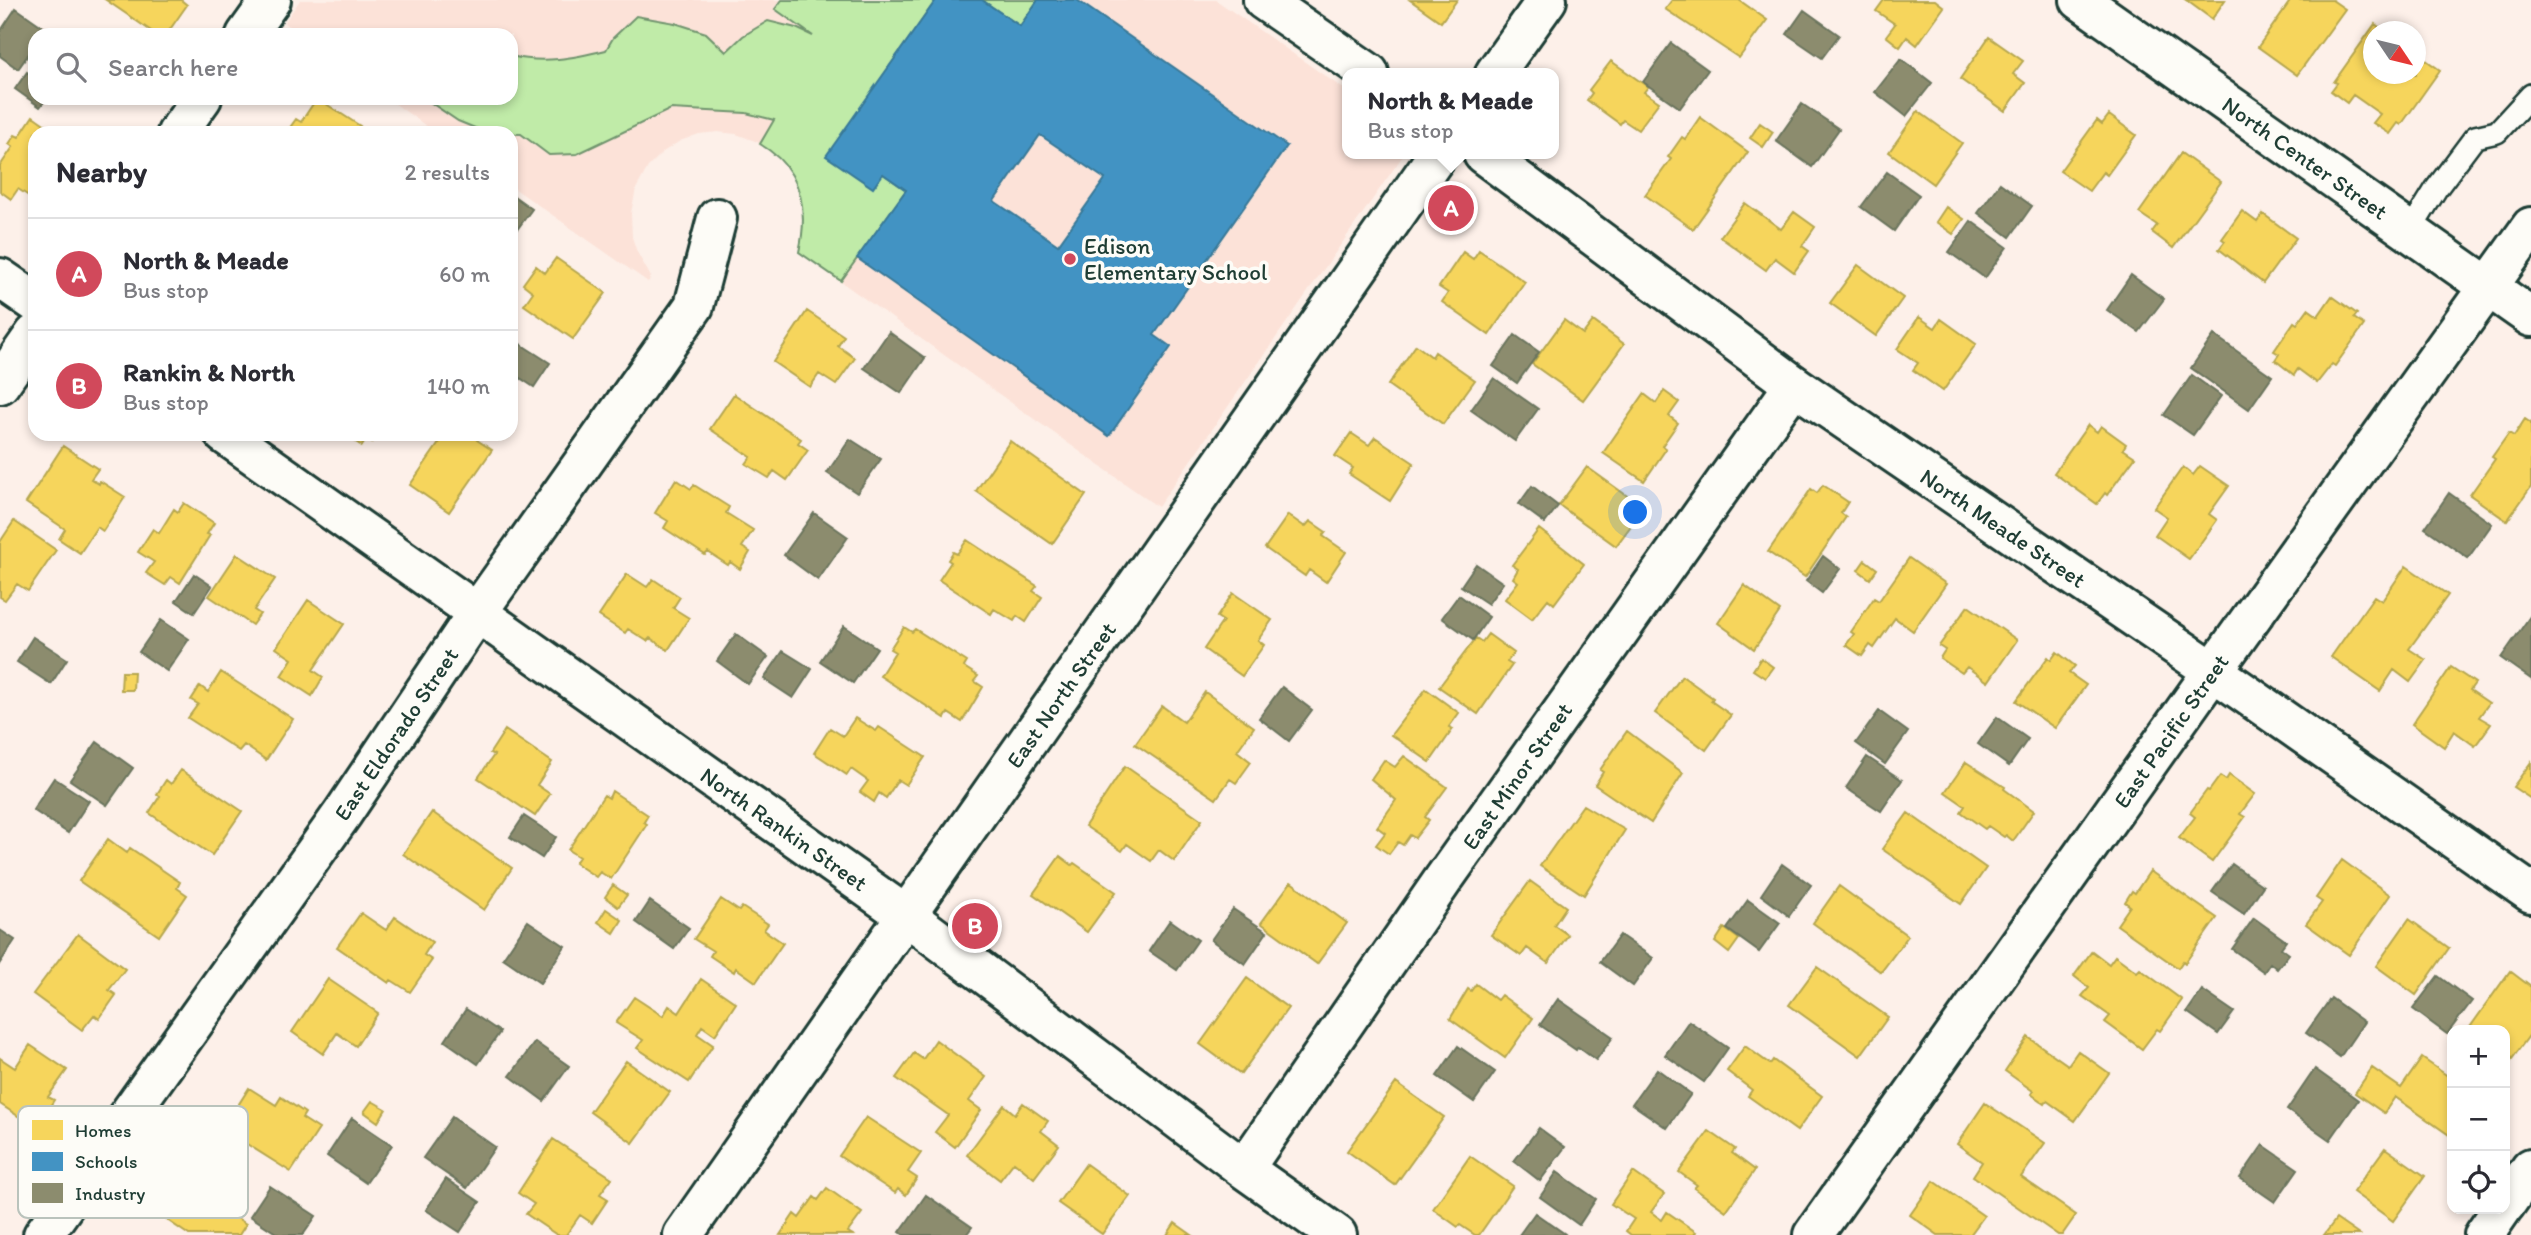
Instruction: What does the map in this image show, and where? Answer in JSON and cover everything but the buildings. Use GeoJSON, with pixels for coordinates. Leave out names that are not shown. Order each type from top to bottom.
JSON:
{"type":"FeatureCollection","features":[{"type":"Feature","properties":{"kind":"street"},"geometry":{"type":"LineString","coordinates":[[251,28],[271,0]]}},
{"type":"Feature","properties":{"kind":"street"},"geometry":{"type":"LineString","coordinates":[[1263,0],[1362,68]]}},
{"type":"Feature","properties":{"kind":"street"},"geometry":{"type":"LineString","coordinates":[[1498,68],[1547,0]]}},
{"type":"Feature","properties":{"kind":"street","name":"North Center Street"},"geometry":{"type":"LineString","coordinates":[[2080,0],[2531,317]]}},
{"type":"Feature","properties":{"kind":"street"},"geometry":{"type":"LineString","coordinates":[[182,126],[197,105]]}},
{"type":"Feature","properties":{"kind":"street","name":"East North Street"},"geometry":{"type":"LineString","coordinates":[[683,1235],[1435,159]]}},
{"type":"Feature","properties":{"kind":"street","name":"North Meade Street"},"geometry":{"type":"LineString","coordinates":[[1490,159],[1794,385],[2213,671],[2531,893]]}},
{"type":"Feature","properties":{"kind":"street","name":"East Eldorado Street"},"geometry":{"type":"LineString","coordinates":[[135,1106],[343,813],[477,613],[694,306],[717,218]]}},
{"type":"Feature","properties":{"kind":"street","name":"East Pacific Street"},"geometry":{"type":"LineString","coordinates":[[1813,1235],[2531,227]]}},
{"type":"Feature","properties":{"kind":"street"},"geometry":{"type":"LineString","coordinates":[[0,278],[28,297]]}},
{"type":"Feature","properties":{"kind":"street"},"geometry":{"type":"LineString","coordinates":[[0,384],[28,344]]}},
{"type":"Feature","properties":{"kind":"street","name":"East Minor Street"},"geometry":{"type":"LineString","coordinates":[[1244,1169],[1435,891],[1794,385]]}},
{"type":"Feature","properties":{"kind":"street","name":"North Rankin Street"},"geometry":{"type":"LineString","coordinates":[[234,441],[907,916],[1244,1169],[1337,1235]]}},
{"type":"Feature","properties":{"kind":"street"},"geometry":{"type":"LineString","coordinates":[[2510,1197],[2531,1168]]}},
{"type":"Feature","properties":{"kind":"street"},"geometry":{"type":"LineString","coordinates":[[2484,1235],[2498,1214]]}},
{"type":"Feature","properties":{"kind":"street","name":"East Eldorado Street"},"geometry":{"type":"LineString","coordinates":[[43,1235],[55,1218]]}},
{"type":"Feature","properties":{"kind":"lane"},"geometry":{"type":"LineString","coordinates":[[2410,231],[2436,189],[2475,137],[2497,132],[2531,95]]}},
{"type":"Feature","properties":{"kind":"shaded area","name":"Edison Elementary School"},"geometry":{"type":"Polygon","coordinates":[[[300,0],[1216,0],[1342,88],[1342,159],[1401,159],[1158,507],[799,252],[805,209],[797,184],[784,163],[771,150],[755,141],[736,134],[699,134],[680,141],[663,152],[648,167],[636,189],[631,213],[632,237],[651,277],[648,282],[518,191],[518,126],[426,126],[397,105],[518,105],[518,28],[291,28],[284,23],[300,0]]]}},
{"type":"Feature","properties":{"kind":"green space"},"geometry":{"type":"Polygon","coordinates":[[[782,0],[936,0],[827,156],[883,174],[906,190],[841,281],[799,252],[803,220],[799,191],[785,165],[760,144],[774,120],[746,113],[671,109],[577,154],[549,155],[518,134],[518,126],[470,126],[434,105],[518,105],[518,57],[558,59],[606,50],[613,38],[636,16],[675,23],[706,33],[726,52],[743,36],[768,21],[796,28],[813,36],[775,9],[782,0]]]}},
{"type":"Feature","properties":{"kind":"green space"},"geometry":{"type":"Polygon","coordinates":[[[982,0],[1038,0],[1020,26],[982,0]]]}},
{"type":"Feature","properties":{"kind":"place","name":"North & Meade"},"geometry":{"type":"Point","coordinates":[1451,208]}},
{"type":"Feature","properties":{"kind":"place","name":"Edison Elementary School"},"geometry":{"type":"Point","coordinates":[1070,259]}},
{"type":"Feature","properties":{"kind":"place","name":"Rankin & North"},"geometry":{"type":"Point","coordinates":[975,926]}}]}
